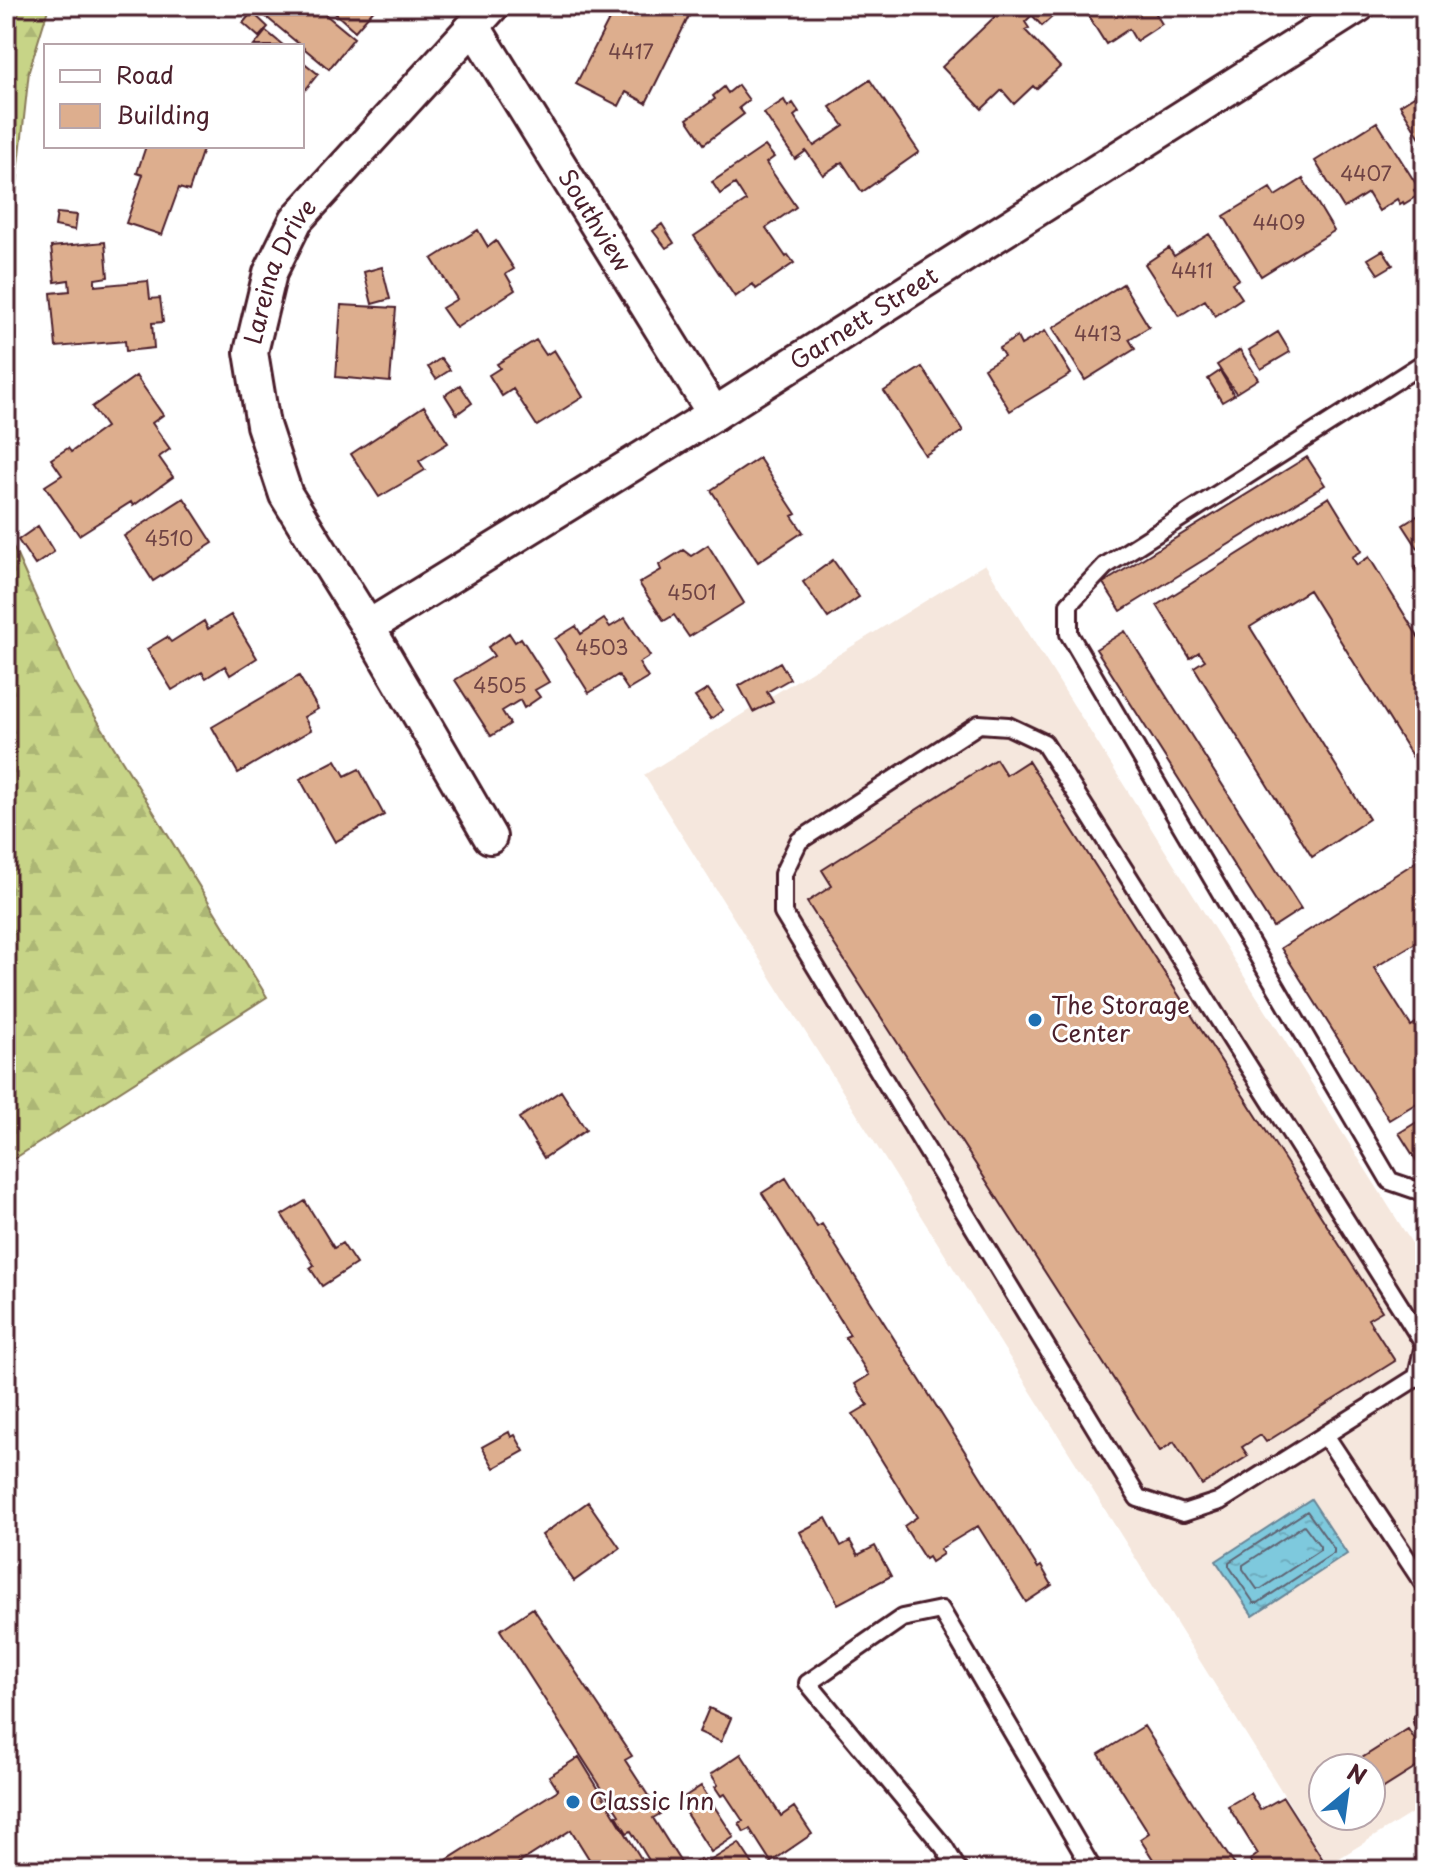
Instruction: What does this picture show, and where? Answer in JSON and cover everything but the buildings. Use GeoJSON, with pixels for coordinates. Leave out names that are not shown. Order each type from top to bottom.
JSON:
{"type":"FeatureCollection","features":[{"type":"Feature","properties":{"kind":"street","name":"Garnett Street"},"geometry":{"type":"LineString","coordinates":[[368,627],[714,414],[1358,6]]}},
{"type":"Feature","properties":{"kind":"street","name":"Southview"},"geometry":{"type":"LineString","coordinates":[[483,16],[714,414]]}},
{"type":"Feature","properties":{"kind":"street","name":"Lareina Drive"},"geometry":{"type":"LineString","coordinates":[[483,16],[296,220],[270,273],[251,352],[263,425],[286,495],[368,627],[490,837]]}},
{"type":"Feature","properties":{"kind":"lane"},"geometry":{"type":"LineString","coordinates":[[1425,362],[1105,566],[1069,604],[1069,634],[1390,1181],[1425,1193]]}},
{"type":"Feature","properties":{"kind":"lane"},"geometry":{"type":"LineString","coordinates":[[979,724],[1008,726],[1044,743],[1424,1344],[1417,1377],[1325,1435],[1220,1501],[1183,1513],[1138,1498],[783,913],[783,874],[799,841],[979,724]]}},
{"type":"Feature","properties":{"kind":"lane"},"geometry":{"type":"LineString","coordinates":[[1325,1435],[1425,1586]]}},
{"type":"Feature","properties":{"kind":"lane"},"geometry":{"type":"LineString","coordinates":[[958,1870],[944,1847],[808,1683],[902,1618],[941,1610],[1093,1870]]}},
{"type":"Feature","properties":{"kind":"shaded area","name":"The Storage Center"},"geometry":{"type":"Polygon","coordinates":[[[985,564],[1425,1264],[1425,1805],[1387,1829],[1387,1752],[1307,1752],[1307,1832],[644,775],[985,564]]]}},
{"type":"Feature","properties":{"kind":"shaded area","name":"The Storage Center"},"geometry":{"type":"Polygon","coordinates":[[[1307,1832],[1381,1832],[1328,1865],[1307,1832]]]}},
{"type":"Feature","properties":{"kind":"green space"},"geometry":{"type":"Polygon","coordinates":[[[6,6],[49,6],[29,71],[6,286],[6,6]]]}},
{"type":"Feature","properties":{"kind":"green space"},"geometry":{"type":"Polygon","coordinates":[[[6,531],[74,682],[267,997],[6,1164],[6,531]]]}},
{"type":"Feature","properties":{"kind":"water"},"geometry":{"type":"Polygon","coordinates":[[[1311,1499],[1347,1554],[1253,1616],[1216,1561],[1311,1499]]]}},
{"type":"Feature","properties":{"kind":"place","name":"The Storage Center"},"geometry":{"type":"Point","coordinates":[1035,1020]}},
{"type":"Feature","properties":{"kind":"place","name":"Classic Inn"},"geometry":{"type":"Point","coordinates":[573,1802]}}]}
